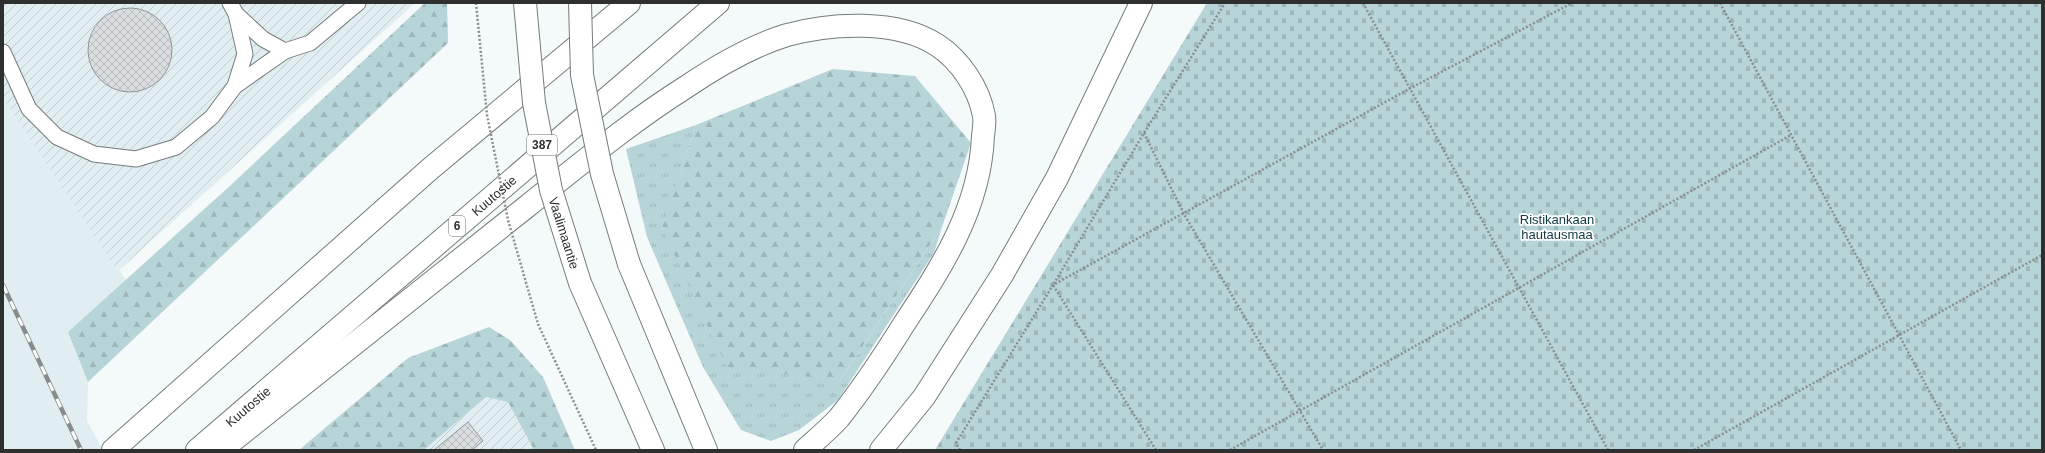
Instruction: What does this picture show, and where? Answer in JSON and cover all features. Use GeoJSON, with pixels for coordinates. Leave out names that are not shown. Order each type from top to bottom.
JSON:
{"type":"FeatureCollection","features":[{"type":"Feature","properties":{"kind":"main road","name":"Vaalimaantie"},"geometry":{"type":"LineString","coordinates":[[525,3],[534,103],[551,190],[580,283],[653,450]]}},
{"type":"Feature","properties":{"kind":"main road"},"geometry":{"type":"LineString","coordinates":[[580,3],[582,75],[602,174],[629,264],[706,450]]}},
{"type":"Feature","properties":{"kind":"main road"},"geometry":{"type":"LineString","coordinates":[[430,169],[605,3]]}},
{"type":"Feature","properties":{"kind":"main road"},"geometry":{"type":"LineString","coordinates":[[113,450],[430,169],[629,3]]}},
{"type":"Feature","properties":{"kind":"main road","name":"Kuutostie"},"geometry":{"type":"LineString","coordinates":[[197,450],[718,3]]}},
{"type":"Feature","properties":{"kind":"main road"},"geometry":{"type":"LineString","coordinates":[[881,450],[924,397],[1002,275],[1057,178],[1141,3]]}},
{"type":"Feature","properties":{"kind":"main road"},"geometry":{"type":"LineString","coordinates":[[221,450],[623,130],[715,68],[754,48],[780,38],[817,29],[862,26],[904,30],[933,42],[950,54],[966,74],[976,93],[984,116],[982,152],[971,204],[943,264],[881,360],[837,420],[805,450]]}},
{"type":"Feature","properties":{"kind":"lane"},"geometry":{"type":"LineString","coordinates":[[3,52],[29,109],[57,137],[94,154],[136,159],[176,147],[212,117],[235,86],[285,51],[310,43],[358,3]]}},
{"type":"Feature","properties":{"kind":"lane"},"geometry":{"type":"LineString","coordinates":[[233,9],[263,39],[285,51]]}},
{"type":"Feature","properties":{"kind":"lane"},"geometry":{"type":"LineString","coordinates":[[233,9],[245,54],[235,86]]}},
{"type":"Feature","properties":{"kind":"path"},"geometry":{"type":"LineString","coordinates":[[476,3],[490,130],[508,220],[538,324],[596,450]]}},
{"type":"Feature","properties":{"kind":"path"},"geometry":{"type":"LineString","coordinates":[[960,450],[956,443],[1144,133],[1225,3]]}},
{"type":"Feature","properties":{"kind":"path"},"geometry":{"type":"LineString","coordinates":[[1363,3],[1608,450]]}},
{"type":"Feature","properties":{"kind":"path"},"geometry":{"type":"LineString","coordinates":[[1053,285],[1409,89],[1572,3]]}},
{"type":"Feature","properties":{"kind":"path"},"geometry":{"type":"LineString","coordinates":[[1720,3],[1961,450]]}},
{"type":"Feature","properties":{"kind":"path"},"geometry":{"type":"LineString","coordinates":[[1144,133],[1184,214],[1323,450]]}},
{"type":"Feature","properties":{"kind":"path"},"geometry":{"type":"LineString","coordinates":[[1230,450],[1518,286],[1791,135]]}},
{"type":"Feature","properties":{"kind":"path"},"geometry":{"type":"LineString","coordinates":[[1694,450],[1900,336],[2042,255]]}},
{"type":"Feature","properties":{"kind":"path"},"geometry":{"type":"LineString","coordinates":[[1053,285],[1156,450]]}},
{"type":"Feature","properties":{"kind":"shaded area"},"geometry":{"type":"Polygon","coordinates":[[[3,3],[415,3],[118,271],[3,98],[3,3]]]}},
{"type":"Feature","properties":{"kind":"shaded area"},"geometry":{"type":"Polygon","coordinates":[[[3,98],[126,280],[68,332],[88,382],[87,421],[103,450],[3,450],[3,98]]]}},
{"type":"Feature","properties":{"kind":"shaded area"},"geometry":{"type":"Polygon","coordinates":[[[486,397],[508,402],[534,450],[424,450],[486,397]]]}},
{"type":"Feature","properties":{"kind":"green space"},"geometry":{"type":"Polygon","coordinates":[[[425,3],[447,3],[448,43],[88,382],[68,332],[232,184],[425,3]]]}},
{"type":"Feature","properties":{"kind":"green space","name":"Ristikankaan hautausmaa"},"geometry":{"type":"Polygon","coordinates":[[[1207,3],[2042,3],[2042,450],[935,450],[1207,3]]]}},
{"type":"Feature","properties":{"kind":"green space"},"geometry":{"type":"Polygon","coordinates":[[[833,69],[915,76],[971,143],[942,227],[840,380],[727,367],[662,228],[696,125],[833,69]]]}},
{"type":"Feature","properties":{"kind":"green space"},"geometry":{"type":"Polygon","coordinates":[[[696,125],[662,229],[840,380],[942,227],[934,253],[838,400],[799,430],[771,441],[741,430],[703,367],[647,237],[626,149],[696,125]]]}},
{"type":"Feature","properties":{"kind":"green space"},"geometry":{"type":"Polygon","coordinates":[[[489,327],[510,340],[543,377],[575,450],[534,450],[508,402],[486,397],[424,450],[299,450],[408,358],[489,327]]]}},
{"type":"Feature","properties":{"kind":"building"},"geometry":{"type":"Polygon","coordinates":[[[130,8],[138,9],[153,15],[165,27],[171,42],[171,58],[165,73],[153,85],[138,91],[130,92],[122,91],[107,85],[95,73],[89,58],[88,50],[89,42],[95,27],[107,15],[122,9],[130,8]]]}},
{"type":"Feature","properties":{"kind":"building"},"geometry":{"type":"Polygon","coordinates":[[[468,422],[483,441],[472,450],[434,450],[468,422]]]}},
{"type":"Feature","properties":{"kind":"railway"},"geometry":{"type":"LineString","coordinates":[[3,285],[81,450]]}}]}
